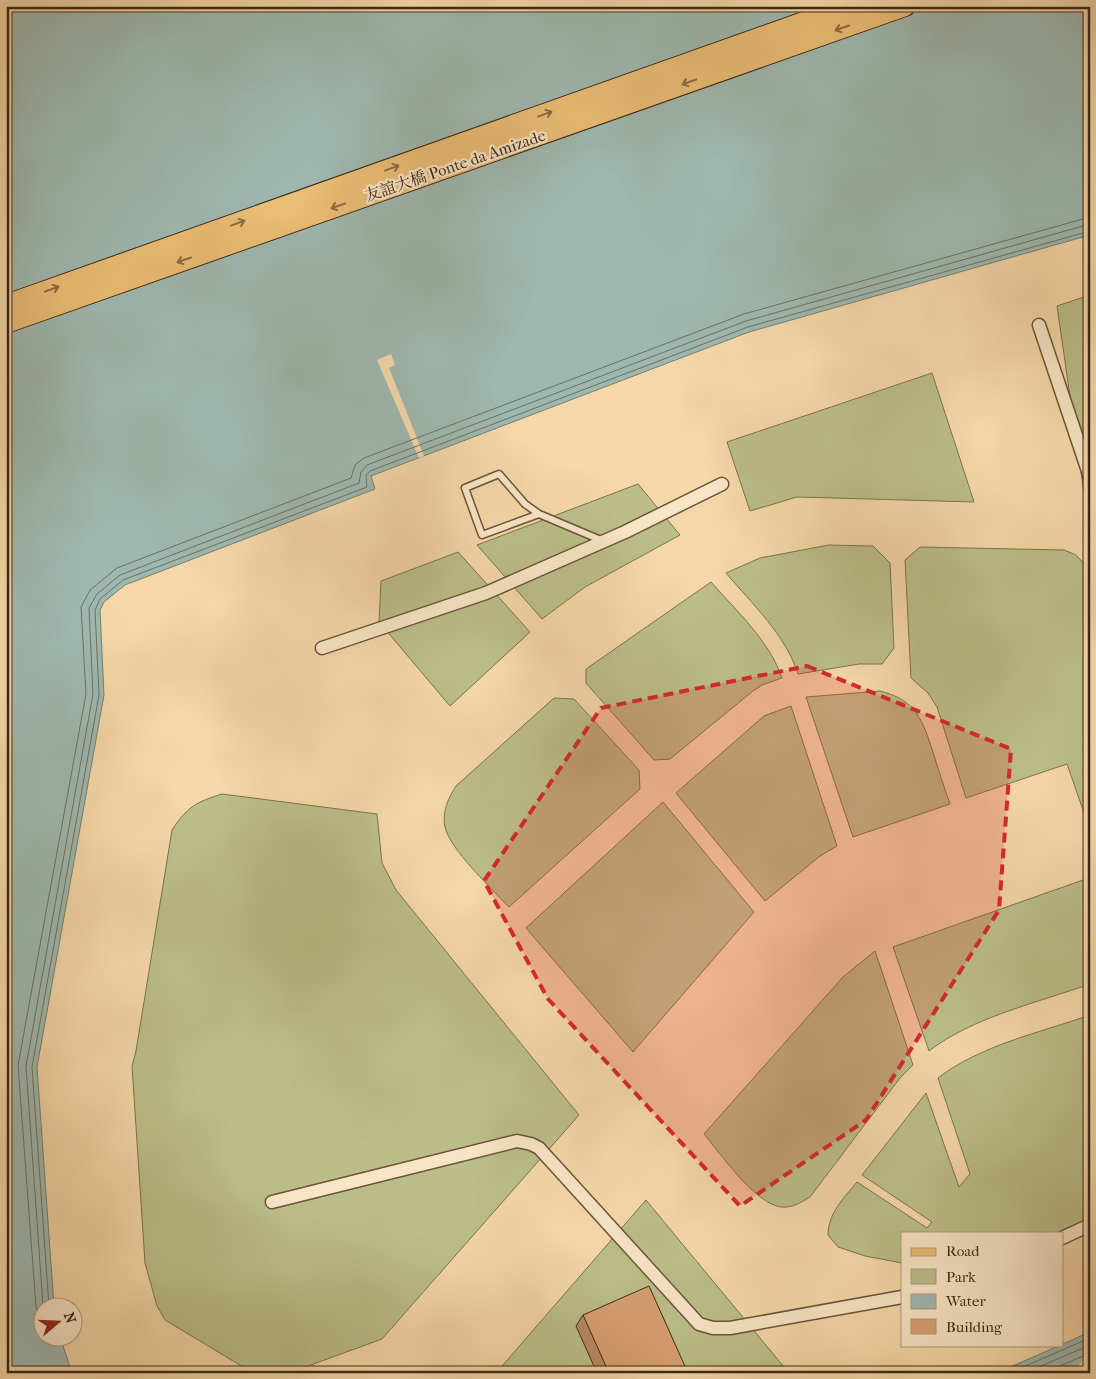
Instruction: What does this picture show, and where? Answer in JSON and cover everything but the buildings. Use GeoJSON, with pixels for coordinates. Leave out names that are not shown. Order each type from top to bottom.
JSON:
{"type":"FeatureCollection","features":[{"type":"Feature","properties":{"kind":"main road","name":"友誼大橋 Ponte da Amizade"},"geometry":{"type":"LineString","coordinates":[[6,305],[849,6]]}},
{"type":"Feature","properties":{"kind":"main road","name":"友誼大橋 Ponte da Amizade"},"geometry":{"type":"LineString","coordinates":[[6,323],[904,6]]}},
{"type":"Feature","properties":{"kind":"street"},"geometry":{"type":"LineString","coordinates":[[1039,325],[1090,477]]}},
{"type":"Feature","properties":{"kind":"street"},"geometry":{"type":"LineString","coordinates":[[322,648],[486,593],[604,542],[722,484]]}},
{"type":"Feature","properties":{"kind":"street"},"geometry":{"type":"LineString","coordinates":[[272,1202],[517,1141],[539,1148],[699,1324],[713,1328],[730,1328],[901,1297]]}},
{"type":"Feature","properties":{"kind":"street"},"geometry":{"type":"LineString","coordinates":[[1064,1237],[1090,1225]]}},
{"type":"Feature","properties":{"kind":"lane"},"geometry":{"type":"LineString","coordinates":[[539,514],[482,536],[465,488],[499,474],[525,504],[539,514],[604,542]]}},
{"type":"Feature","properties":{"kind":"highlighted area"},"geometry":{"type":"Polygon","coordinates":[[[807,666],[1011,749],[999,910],[866,1120],[740,1206],[548,999],[484,881],[601,708],[807,666]]]}},
{"type":"Feature","properties":{"kind":"green space"},"geometry":{"type":"Polygon","coordinates":[[[1090,295],[1090,486],[1084,493],[1057,306],[1090,295]]]}},
{"type":"Feature","properties":{"kind":"green space"},"geometry":{"type":"Polygon","coordinates":[[[932,373],[974,502],[797,497],[750,511],[727,442],[932,373]]]}},
{"type":"Feature","properties":{"kind":"green space"},"geometry":{"type":"Polygon","coordinates":[[[638,484],[680,535],[585,587],[542,619],[477,545],[638,484]]]}},
{"type":"Feature","properties":{"kind":"green space"},"geometry":{"type":"Polygon","coordinates":[[[829,545],[873,546],[890,563],[894,648],[882,664],[859,664],[798,674],[777,633],[726,573],[760,558],[829,545]]]}},
{"type":"Feature","properties":{"kind":"green space"},"geometry":{"type":"Polygon","coordinates":[[[920,547],[1064,550],[1076,555],[1090,570],[1090,830],[1067,764],[966,798],[937,707],[928,693],[911,678],[905,560],[920,547]]]}},
{"type":"Feature","properties":{"kind":"green space"},"geometry":{"type":"Polygon","coordinates":[[[458,552],[530,632],[450,706],[379,622],[381,581],[458,552]]]}},
{"type":"Feature","properties":{"kind":"green space"},"geometry":{"type":"Polygon","coordinates":[[[711,582],[761,639],[782,678],[762,685],[753,691],[670,759],[654,760],[586,683],[586,669],[711,582]]]}},
{"type":"Feature","properties":{"kind":"green space"},"geometry":{"type":"Polygon","coordinates":[[[880,691],[902,700],[910,706],[921,721],[950,804],[853,837],[806,697],[880,691]]]}},
{"type":"Feature","properties":{"kind":"green space"},"geometry":{"type":"Polygon","coordinates":[[[554,698],[574,699],[639,770],[640,789],[509,907],[458,852],[447,833],[444,815],[456,786],[554,698]]]}},
{"type":"Feature","properties":{"kind":"green space"},"geometry":{"type":"Polygon","coordinates":[[[791,706],[837,846],[820,856],[765,901],[676,793],[764,716],[791,706]]]}},
{"type":"Feature","properties":{"kind":"green space"},"geometry":{"type":"Polygon","coordinates":[[[222,794],[377,814],[382,863],[396,890],[579,1115],[382,1339],[286,1373],[253,1373],[165,1320],[157,1306],[145,1263],[132,1066],[172,830],[182,816],[193,806],[222,794]]]}},
{"type":"Feature","properties":{"kind":"green space"},"geometry":{"type":"Polygon","coordinates":[[[663,802],[754,912],[633,1052],[526,928],[663,802]]]}},
{"type":"Feature","properties":{"kind":"green space"},"geometry":{"type":"Polygon","coordinates":[[[1086,879],[1090,890],[1090,984],[985,1020],[946,1039],[929,1051],[893,947],[1086,879]]]}},
{"type":"Feature","properties":{"kind":"green space"},"geometry":{"type":"Polygon","coordinates":[[[875,951],[913,1065],[900,1078],[810,1197],[789,1207],[771,1204],[749,1187],[704,1134],[843,977],[875,951]]]}},
{"type":"Feature","properties":{"kind":"green space"},"geometry":{"type":"Polygon","coordinates":[[[1090,1015],[1090,1233],[1064,1243],[1064,1232],[901,1232],[901,1263],[865,1256],[838,1247],[828,1235],[831,1220],[842,1200],[857,1182],[927,1228],[932,1222],[862,1175],[926,1093],[959,1187],[970,1174],[938,1078],[992,1048],[1090,1015]]]}},
{"type":"Feature","properties":{"kind":"green space"},"geometry":{"type":"Polygon","coordinates":[[[646,1200],[789,1373],[496,1373],[646,1200]]]}},
{"type":"Feature","properties":{"kind":"water"},"geometry":{"type":"Polygon","coordinates":[[[6,6],[1090,6],[1090,235],[749,332],[371,476],[375,489],[125,585],[104,602],[100,610],[104,695],[37,1067],[53,1296],[32,1296],[32,1346],[63,1346],[72,1373],[6,1373],[6,6]]]}},
{"type":"Feature","properties":{"kind":"water"},"geometry":{"type":"Polygon","coordinates":[[[1090,1332],[1090,1373],[997,1373],[1058,1346],[1064,1346],[1064,1343],[1090,1332]]]}},
{"type":"Feature","properties":{"kind":"pier"},"geometry":{"type":"Polygon","coordinates":[[[391,354],[395,365],[389,368],[424,456],[419,458],[377,360],[391,354]]]}},
{"type":"Feature","properties":{"kind":"pier"},"geometry":{"type":"Polygon","coordinates":[[[1090,1350],[1090,1373],[1073,1373],[1076,1369],[1090,1350]]]}}]}
